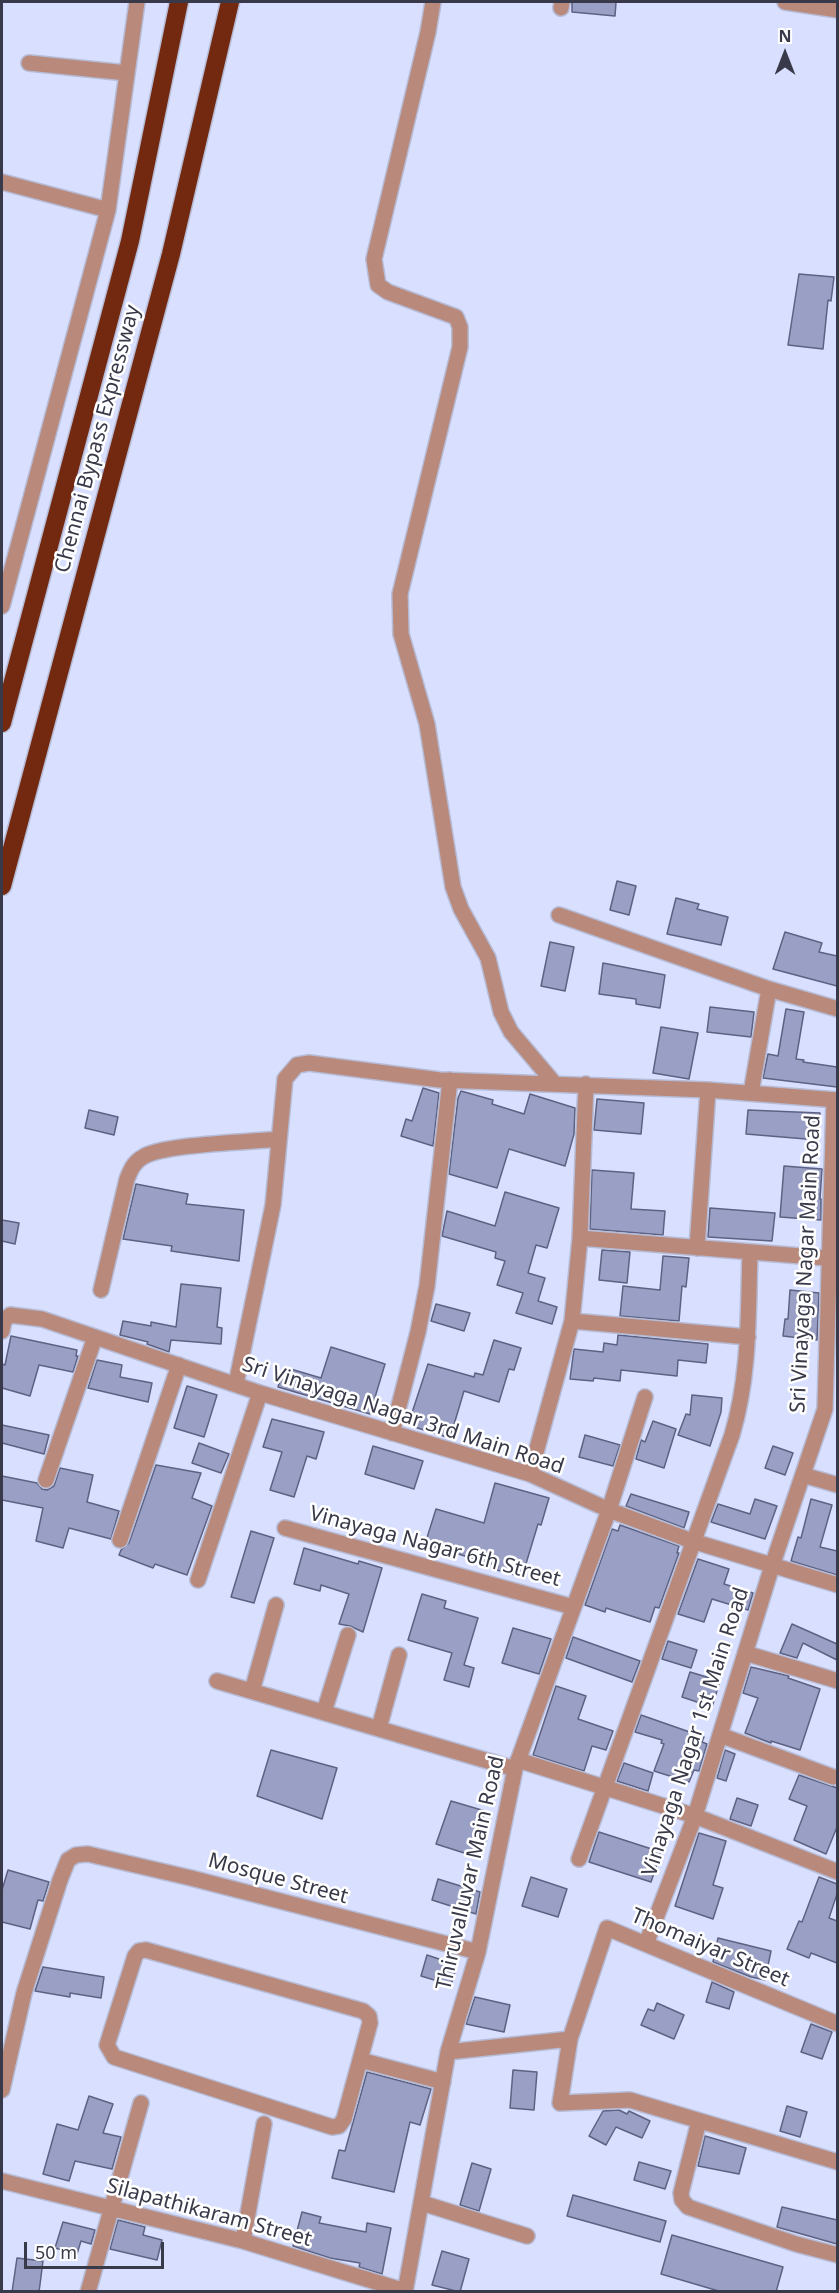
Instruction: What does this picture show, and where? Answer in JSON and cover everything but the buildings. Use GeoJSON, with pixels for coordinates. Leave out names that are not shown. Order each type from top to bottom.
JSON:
{"type":"FeatureCollection","features":[{"type":"Feature","properties":{"kind":"highway","name":"Chennai Bypass Expressway"},"geometry":{"type":"LineString","coordinates":[[2,723],[130,241],[179,2]]}},
{"type":"Feature","properties":{"kind":"highway","name":"Chennai Bypass Expressway"},"geometry":{"type":"LineString","coordinates":[[2,886],[171,254],[230,2]]}},
{"type":"Feature","properties":{"kind":"street"},"geometry":{"type":"LineString","coordinates":[[2,606],[108,210],[137,2]]}},
{"type":"Feature","properties":{"kind":"street"},"geometry":{"type":"LineString","coordinates":[[434,2],[374,259],[378,285],[388,292],[456,317],[460,327],[460,347],[400,594],[401,634],[427,724],[453,887],[461,909],[488,958],[501,1012],[511,1032],[555,1083]]}},
{"type":"Feature","properties":{"kind":"street"},"geometry":{"type":"LineString","coordinates":[[785,2],[837,10]]}},
{"type":"Feature","properties":{"kind":"street"},"geometry":{"type":"LineString","coordinates":[[29,63],[127,73]]}},
{"type":"Feature","properties":{"kind":"street"},"geometry":{"type":"LineString","coordinates":[[2,182],[108,210]]}},
{"type":"Feature","properties":{"kind":"street"},"geometry":{"type":"LineString","coordinates":[[559,915],[770,989],[837,1009]]}},
{"type":"Feature","properties":{"kind":"street"},"geometry":{"type":"LineString","coordinates":[[751,1093],[770,989]]}},
{"type":"Feature","properties":{"kind":"street"},"geometry":{"type":"LineString","coordinates":[[236,1384],[269,1225],[285,1078],[297,1065],[309,1063],[450,1080],[708,1090],[836,1100]]}},
{"type":"Feature","properties":{"kind":"street"},"geometry":{"type":"LineString","coordinates":[[392,1433],[418,1332],[427,1286],[450,1080]]}},
{"type":"Feature","properties":{"kind":"street"},"geometry":{"type":"LineString","coordinates":[[530,1474],[572,1321],[580,1238],[586,1084]]}},
{"type":"Feature","properties":{"kind":"street"},"geometry":{"type":"LineString","coordinates":[[697,1248],[708,1090]]}},
{"type":"Feature","properties":{"kind":"street","name":"Sri Vinayaga Nagar Main Road"},"geometry":{"type":"LineString","coordinates":[[772,1566],[803,1475],[831,1410],[836,1100]]}},
{"type":"Feature","properties":{"kind":"street"},"geometry":{"type":"LineString","coordinates":[[101,1290],[127,1179],[133,1165],[145,1155],[165,1150],[278,1139]]}},
{"type":"Feature","properties":{"kind":"street"},"geometry":{"type":"LineString","coordinates":[[580,1238],[834,1258]]}},
{"type":"Feature","properties":{"kind":"street"},"geometry":{"type":"LineString","coordinates":[[579,1859],[732,1435],[741,1402],[748,1337],[750,1252]]}},
{"type":"Feature","properties":{"kind":"street","name":"Sri Vinayaga Nagar 3rd Main Road"},"geometry":{"type":"LineString","coordinates":[[2,1331],[4,1321],[10,1315],[42,1319],[260,1393],[530,1474],[609,1510],[692,1541],[837,1585]]}},
{"type":"Feature","properties":{"kind":"street"},"geometry":{"type":"LineString","coordinates":[[572,1321],[748,1337]]}},
{"type":"Feature","properties":{"kind":"street"},"geometry":{"type":"LineString","coordinates":[[46,1480],[95,1337]]}},
{"type":"Feature","properties":{"kind":"street"},"geometry":{"type":"LineString","coordinates":[[120,1540],[179,1365]]}},
{"type":"Feature","properties":{"kind":"street"},"geometry":{"type":"LineString","coordinates":[[198,1580],[260,1393]]}},
{"type":"Feature","properties":{"kind":"street","name":"Thiruvalluvar Main Road"},"geometry":{"type":"LineString","coordinates":[[405,2291],[448,2052],[478,1952],[516,1765],[609,1510],[645,1397]]}},
{"type":"Feature","properties":{"kind":"street"},"geometry":{"type":"LineString","coordinates":[[803,1475],[837,1485]]}},
{"type":"Feature","properties":{"kind":"street","name":"Vinayaga Nagar 6th Street"},"geometry":{"type":"LineString","coordinates":[[285,1528],[573,1608]]}},
{"type":"Feature","properties":{"kind":"street","name":"Vinayaga Nagar 1st Main Road"},"geometry":{"type":"LineString","coordinates":[[646,1944],[695,1816],[772,1566]]}},
{"type":"Feature","properties":{"kind":"street"},"geometry":{"type":"LineString","coordinates":[[252,1691],[276,1605]]}},
{"type":"Feature","properties":{"kind":"street"},"geometry":{"type":"LineString","coordinates":[[324,1712],[348,1635]]}},
{"type":"Feature","properties":{"kind":"street"},"geometry":{"type":"LineString","coordinates":[[745,1653],[837,1681]]}},
{"type":"Feature","properties":{"kind":"street"},"geometry":{"type":"LineString","coordinates":[[378,1728],[399,1654]]}},
{"type":"Feature","properties":{"kind":"street"},"geometry":{"type":"LineString","coordinates":[[217,1680],[378,1728],[605,1788],[695,1816],[837,1872]]}},
{"type":"Feature","properties":{"kind":"street"},"geometry":{"type":"LineString","coordinates":[[720,1735],[833,1777]]}},
{"type":"Feature","properties":{"kind":"street","name":"Mosque Street"},"geometry":{"type":"LineString","coordinates":[[2,2090],[24,1993],[68,1860],[76,1855],[88,1854],[191,1878],[478,1952]]}},
{"type":"Feature","properties":{"kind":"street","name":"Thomaiyar Street"},"geometry":{"type":"LineString","coordinates":[[570,2039],[607,1928],[837,2024]]}},
{"type":"Feature","properties":{"kind":"street"},"geometry":{"type":"LineString","coordinates":[[146,1950],[363,2011],[369,2016],[370,2023],[360,2060],[344,2119],[339,2126],[332,2127],[114,2058],[107,2045],[135,1956],[139,1951],[146,1950]]}},
{"type":"Feature","properties":{"kind":"street"},"geometry":{"type":"LineString","coordinates":[[448,2052],[570,2039],[560,2103],[630,2100],[837,2162]]}},
{"type":"Feature","properties":{"kind":"street"},"geometry":{"type":"LineString","coordinates":[[360,2060],[442,2082]]}},
{"type":"Feature","properties":{"kind":"street"},"geometry":{"type":"LineString","coordinates":[[88,2292],[141,2103]]}},
{"type":"Feature","properties":{"kind":"street"},"geometry":{"type":"LineString","coordinates":[[699,2121],[681,2193],[682,2200],[688,2207],[796,2244],[837,2255]]}},
{"type":"Feature","properties":{"kind":"street"},"geometry":{"type":"LineString","coordinates":[[243,2241],[264,2124]]}},
{"type":"Feature","properties":{"kind":"street","name":"Silapathikaram Street"},"geometry":{"type":"LineString","coordinates":[[2,2181],[243,2241],[405,2291]]}},
{"type":"Feature","properties":{"kind":"street"},"geometry":{"type":"LineString","coordinates":[[422,2203],[527,2236]]}}]}
